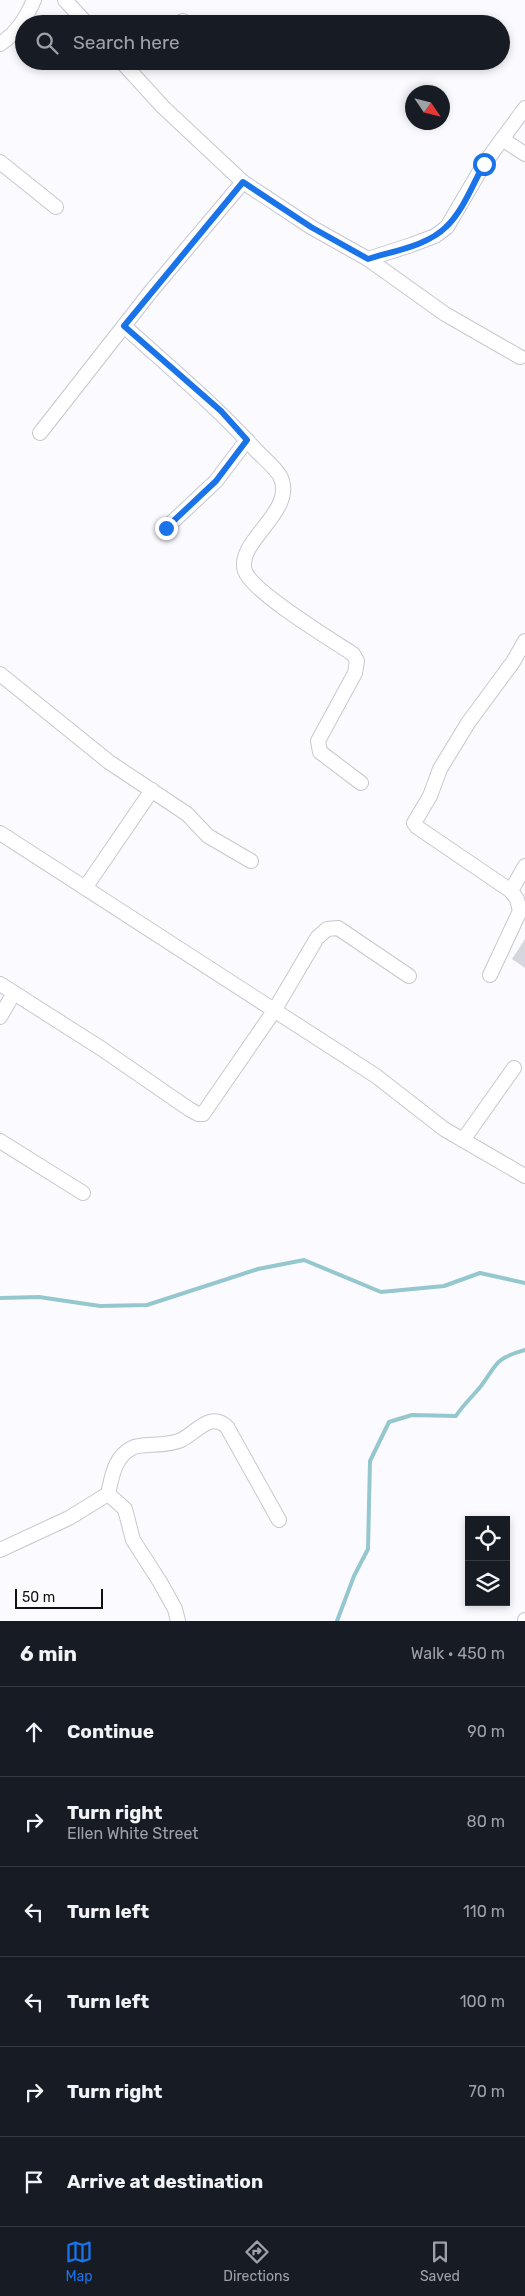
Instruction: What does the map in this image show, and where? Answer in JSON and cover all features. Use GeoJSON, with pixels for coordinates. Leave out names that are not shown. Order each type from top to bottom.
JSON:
{"type":"FeatureCollection","features":[{"type":"Feature","properties":{"kind":"street"},"geometry":{"type":"LineString","coordinates":[[27,15],[34,0]]}},
{"type":"Feature","properties":{"kind":"street"},"geometry":{"type":"LineString","coordinates":[[65,0],[78,15]]}},
{"type":"Feature","properties":{"kind":"street"},"geometry":{"type":"LineString","coordinates":[[0,44],[10,38],[15,32]]}},
{"type":"Feature","properties":{"kind":"street"},"geometry":{"type":"LineString","coordinates":[[129,70],[163,107],[243,182],[311,227],[368,259],[445,314],[520,357]]}},
{"type":"Feature","properties":{"kind":"street"},"geometry":{"type":"LineString","coordinates":[[368,259],[435,236],[447,227],[502,139],[525,108]]}},
{"type":"Feature","properties":{"kind":"street"},"geometry":{"type":"LineString","coordinates":[[502,139],[525,154]]}},
{"type":"Feature","properties":{"kind":"street"},"geometry":{"type":"LineString","coordinates":[[0,162],[56,207]]}},
{"type":"Feature","properties":{"kind":"street"},"geometry":{"type":"LineString","coordinates":[[40,433],[124,326],[243,182]]}},
{"type":"Feature","properties":{"kind":"street"},"geometry":{"type":"LineString","coordinates":[[124,326],[221,411],[280,477],[282,486],[279,507],[246,554],[243,564],[245,574],[286,609],[353,654],[357,661],[355,673],[318,741],[317,747],[320,752],[361,783]]}},
{"type":"Feature","properties":{"kind":"street"},"geometry":{"type":"LineString","coordinates":[[166,528],[216,481],[247,440]]}},
{"type":"Feature","properties":{"kind":"street"},"geometry":{"type":"LineString","coordinates":[[490,975],[520,911],[517,900],[511,891],[417,827],[414,822],[430,796],[440,769],[468,723],[525,643]]}},
{"type":"Feature","properties":{"kind":"street"},"geometry":{"type":"LineString","coordinates":[[0,674],[109,762],[187,814],[208,836],[252,861]]}},
{"type":"Feature","properties":{"kind":"street"},"geometry":{"type":"LineString","coordinates":[[86,888],[152,790]]}},
{"type":"Feature","properties":{"kind":"street"},"geometry":{"type":"LineString","coordinates":[[0,832],[376,1076],[444,1129],[525,1176]]}},
{"type":"Feature","properties":{"kind":"street"},"geometry":{"type":"LineString","coordinates":[[511,891],[525,866]]}},
{"type":"Feature","properties":{"kind":"street"},"geometry":{"type":"LineString","coordinates":[[0,984],[118,1059],[198,1114],[206,1111],[274,1011],[317,938],[327,929],[334,927],[409,976]]}},
{"type":"Feature","properties":{"kind":"street"},"geometry":{"type":"LineString","coordinates":[[0,1017],[14,993]]}},
{"type":"Feature","properties":{"kind":"street"},"geometry":{"type":"LineString","coordinates":[[464,1140],[514,1068]]}},
{"type":"Feature","properties":{"kind":"street"},"geometry":{"type":"LineString","coordinates":[[0,1142],[83,1193]]}},
{"type":"Feature","properties":{"kind":"street"},"geometry":{"type":"LineString","coordinates":[[0,1550],[69,1518],[108,1494],[114,1465],[132,1448],[180,1440],[206,1423],[215,1420],[222,1422],[227,1427],[279,1520]]}},
{"type":"Feature","properties":{"kind":"street"},"geometry":{"type":"LineString","coordinates":[[108,1494],[125,1509],[133,1540],[160,1582],[175,1609],[178,1621]]}},
{"type":"Feature","properties":{"kind":"building"},"geometry":{"type":"Polygon","coordinates":[[[525,939],[525,968],[512,959],[525,939]]]}},
{"type":"Feature","properties":{"kind":"waterway"},"geometry":{"type":"LineString","coordinates":[[0,1298],[39,1297],[100,1306],[147,1305],[258,1269],[304,1260],[381,1292],[444,1286],[480,1273],[525,1283]]}},
{"type":"Feature","properties":{"kind":"waterway"},"geometry":{"type":"LineString","coordinates":[[337,1621],[354,1576],[368,1549],[370,1461],[389,1422],[412,1415],[456,1416],[502,1359],[525,1350]]}},
{"type":"Feature","properties":{"kind":"route"},"geometry":{"type":"LineString","coordinates":[[166,528],[216,481],[247,440],[221,411],[124,326],[243,182],[311,227],[368,259],[435,236],[447,227],[484,164]]}}]}
